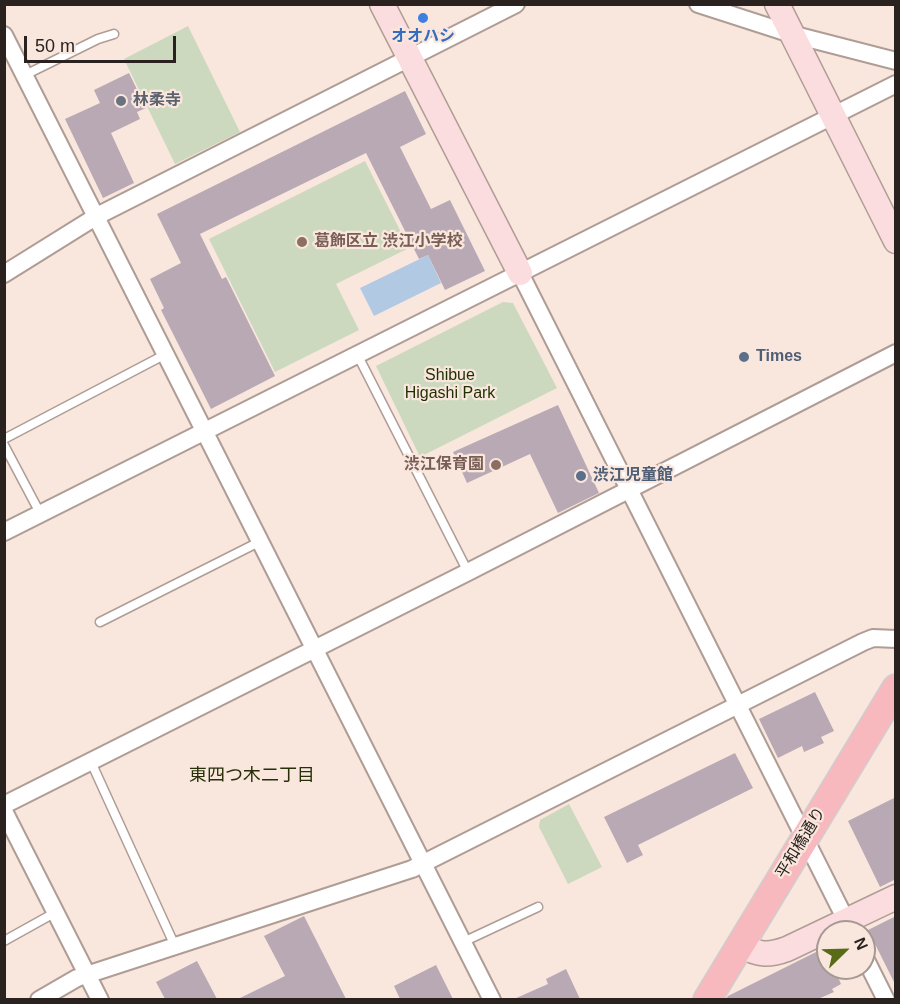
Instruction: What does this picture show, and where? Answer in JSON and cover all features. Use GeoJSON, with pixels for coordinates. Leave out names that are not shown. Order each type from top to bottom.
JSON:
{"type":"FeatureCollection","features":[{"type":"Feature","properties":{"kind":"main road","name":"平和橋通り"},"geometry":{"type":"LineString","coordinates":[[707,999],[896,688]]}},
{"type":"Feature","properties":{"kind":"street"},"geometry":{"type":"LineString","coordinates":[[382,4],[846,920]]}},
{"type":"Feature","properties":{"kind":"street"},"geometry":{"type":"LineString","coordinates":[[4,274],[97,216],[516,4]]}},
{"type":"Feature","properties":{"kind":"street"},"geometry":{"type":"LineString","coordinates":[[698,4],[791,34],[896,61]]}},
{"type":"Feature","properties":{"kind":"street"},"geometry":{"type":"LineString","coordinates":[[777,4],[896,241]]}},
{"type":"Feature","properties":{"kind":"street"},"geometry":{"type":"LineString","coordinates":[[4,35],[492,999]]}},
{"type":"Feature","properties":{"kind":"street"},"geometry":{"type":"LineString","coordinates":[[4,531],[896,84]]}},
{"type":"Feature","properties":{"kind":"street"},"geometry":{"type":"LineString","coordinates":[[4,805],[315,650],[896,353]]}},
{"type":"Feature","properties":{"kind":"street"},"geometry":{"type":"LineString","coordinates":[[39,999],[77,978],[424,863],[863,642],[873,638],[896,639]]}},
{"type":"Feature","properties":{"kind":"street"},"geometry":{"type":"LineString","coordinates":[[4,811],[100,999]]}},
{"type":"Feature","properties":{"kind":"street"},"geometry":{"type":"LineString","coordinates":[[860,920],[896,897]]}},
{"type":"Feature","properties":{"kind":"street"},"geometry":{"type":"LineString","coordinates":[[740,945],[761,955],[773,954],[816,939]]}},
{"type":"Feature","properties":{"kind":"street"},"geometry":{"type":"LineString","coordinates":[[876,979],[886,999]]}},
{"type":"Feature","properties":{"kind":"lane"},"geometry":{"type":"LineString","coordinates":[[25,75],[114,33]]}},
{"type":"Feature","properties":{"kind":"lane"},"geometry":{"type":"LineString","coordinates":[[4,439],[166,354]]}},
{"type":"Feature","properties":{"kind":"lane"},"geometry":{"type":"LineString","coordinates":[[357,354],[468,572]]}},
{"type":"Feature","properties":{"kind":"lane"},"geometry":{"type":"LineString","coordinates":[[4,445],[40,513]]}},
{"type":"Feature","properties":{"kind":"lane"},"geometry":{"type":"LineString","coordinates":[[100,622],[261,541]]}},
{"type":"Feature","properties":{"kind":"lane"},"geometry":{"type":"LineString","coordinates":[[91,762],[175,946]]}},
{"type":"Feature","properties":{"kind":"lane"},"geometry":{"type":"LineString","coordinates":[[463,942],[538,907]]}},
{"type":"Feature","properties":{"kind":"lane"},"geometry":{"type":"LineString","coordinates":[[4,941],[56,912]]}},
{"type":"Feature","properties":{"kind":"green space"},"geometry":{"type":"Polygon","coordinates":[[[188,26],[240,132],[175,164],[124,59],[188,26]]]}},
{"type":"Feature","properties":{"kind":"green space"},"geometry":{"type":"Polygon","coordinates":[[[365,161],[409,248],[336,284],[359,330],[275,372],[209,239],[365,161]]]}},
{"type":"Feature","properties":{"kind":"green space","name":"Shibue Higashi Park"},"geometry":{"type":"Polygon","coordinates":[[[503,302],[513,303],[557,388],[420,457],[376,366],[503,302]]]}},
{"type":"Feature","properties":{"kind":"green space"},"geometry":{"type":"Polygon","coordinates":[[[569,804],[602,867],[568,884],[539,827],[540,820],[569,804]]]}},
{"type":"Feature","properties":{"kind":"water"},"geometry":{"type":"Polygon","coordinates":[[[428,255],[441,283],[374,316],[360,288],[428,255]]]}},
{"type":"Feature","properties":{"kind":"building"},"geometry":{"type":"Polygon","coordinates":[[[129,73],[146,108],[137,112],[140,119],[111,133],[134,183],[103,198],[65,119],[100,103],[94,90],[129,73]]]}},
{"type":"Feature","properties":{"kind":"building"},"geometry":{"type":"Polygon","coordinates":[[[405,91],[426,134],[400,147],[431,209],[450,200],[485,271],[445,290],[428,255],[419,259],[366,153],[200,234],[222,279],[226,277],[275,376],[211,409],[161,310],[164,308],[150,279],[181,263],[157,214],[405,91]]]}},
{"type":"Feature","properties":{"kind":"building"},"geometry":{"type":"Polygon","coordinates":[[[558,405],[599,493],[558,513],[530,454],[467,483],[453,452],[558,405]]]}},
{"type":"Feature","properties":{"kind":"building"},"geometry":{"type":"Polygon","coordinates":[[[815,692],[834,731],[821,737],[824,743],[804,752],[802,746],[778,758],[759,719],[815,692]]]}},
{"type":"Feature","properties":{"kind":"building"},"geometry":{"type":"Polygon","coordinates":[[[735,753],[753,788],[638,845],[643,855],[627,863],[604,817],[735,753]]]}},
{"type":"Feature","properties":{"kind":"building"},"geometry":{"type":"Polygon","coordinates":[[[896,797],[896,879],[880,887],[848,821],[896,797]]]}},
{"type":"Feature","properties":{"kind":"building"},"geometry":{"type":"Polygon","coordinates":[[[304,916],[346,999],[238,999],[285,976],[264,936],[304,916]]]}},
{"type":"Feature","properties":{"kind":"building"},"geometry":{"type":"Polygon","coordinates":[[[896,916],[896,986],[876,946],[876,926],[896,916]]]}},
{"type":"Feature","properties":{"kind":"building"},"geometry":{"type":"Polygon","coordinates":[[[816,952],[816,980],[839,980],[841,984],[832,989],[834,992],[818,999],[726,999],[816,952]]]}},
{"type":"Feature","properties":{"kind":"building"},"geometry":{"type":"Polygon","coordinates":[[[197,961],[217,999],[165,999],[156,982],[197,961]]]}},
{"type":"Feature","properties":{"kind":"building"},"geometry":{"type":"Polygon","coordinates":[[[436,965],[453,999],[400,999],[394,986],[436,965]]]}},
{"type":"Feature","properties":{"kind":"building"},"geometry":{"type":"Polygon","coordinates":[[[566,969],[580,999],[514,999],[548,984],[546,979],[566,969]]]}},
{"type":"Feature","properties":{"kind":"place","name":"オオハシ"},"geometry":{"type":"Point","coordinates":[423,18]}},
{"type":"Feature","properties":{"kind":"place","name":"林柔寺"},"geometry":{"type":"Point","coordinates":[121,101]}},
{"type":"Feature","properties":{"kind":"place","name":"葛飾区立 渋江小学校"},"geometry":{"type":"Point","coordinates":[302,242]}},
{"type":"Feature","properties":{"kind":"place","name":"Times"},"geometry":{"type":"Point","coordinates":[744,357]}},
{"type":"Feature","properties":{"kind":"place","name":"渋江保育園"},"geometry":{"type":"Point","coordinates":[496,465]}},
{"type":"Feature","properties":{"kind":"place","name":"渋江児童館"},"geometry":{"type":"Point","coordinates":[581,476]}},
{"type":"Feature","properties":{"kind":"district","name":"東四つ木二丁目"},"geometry":{"type":"Point","coordinates":[252,776]}}]}
